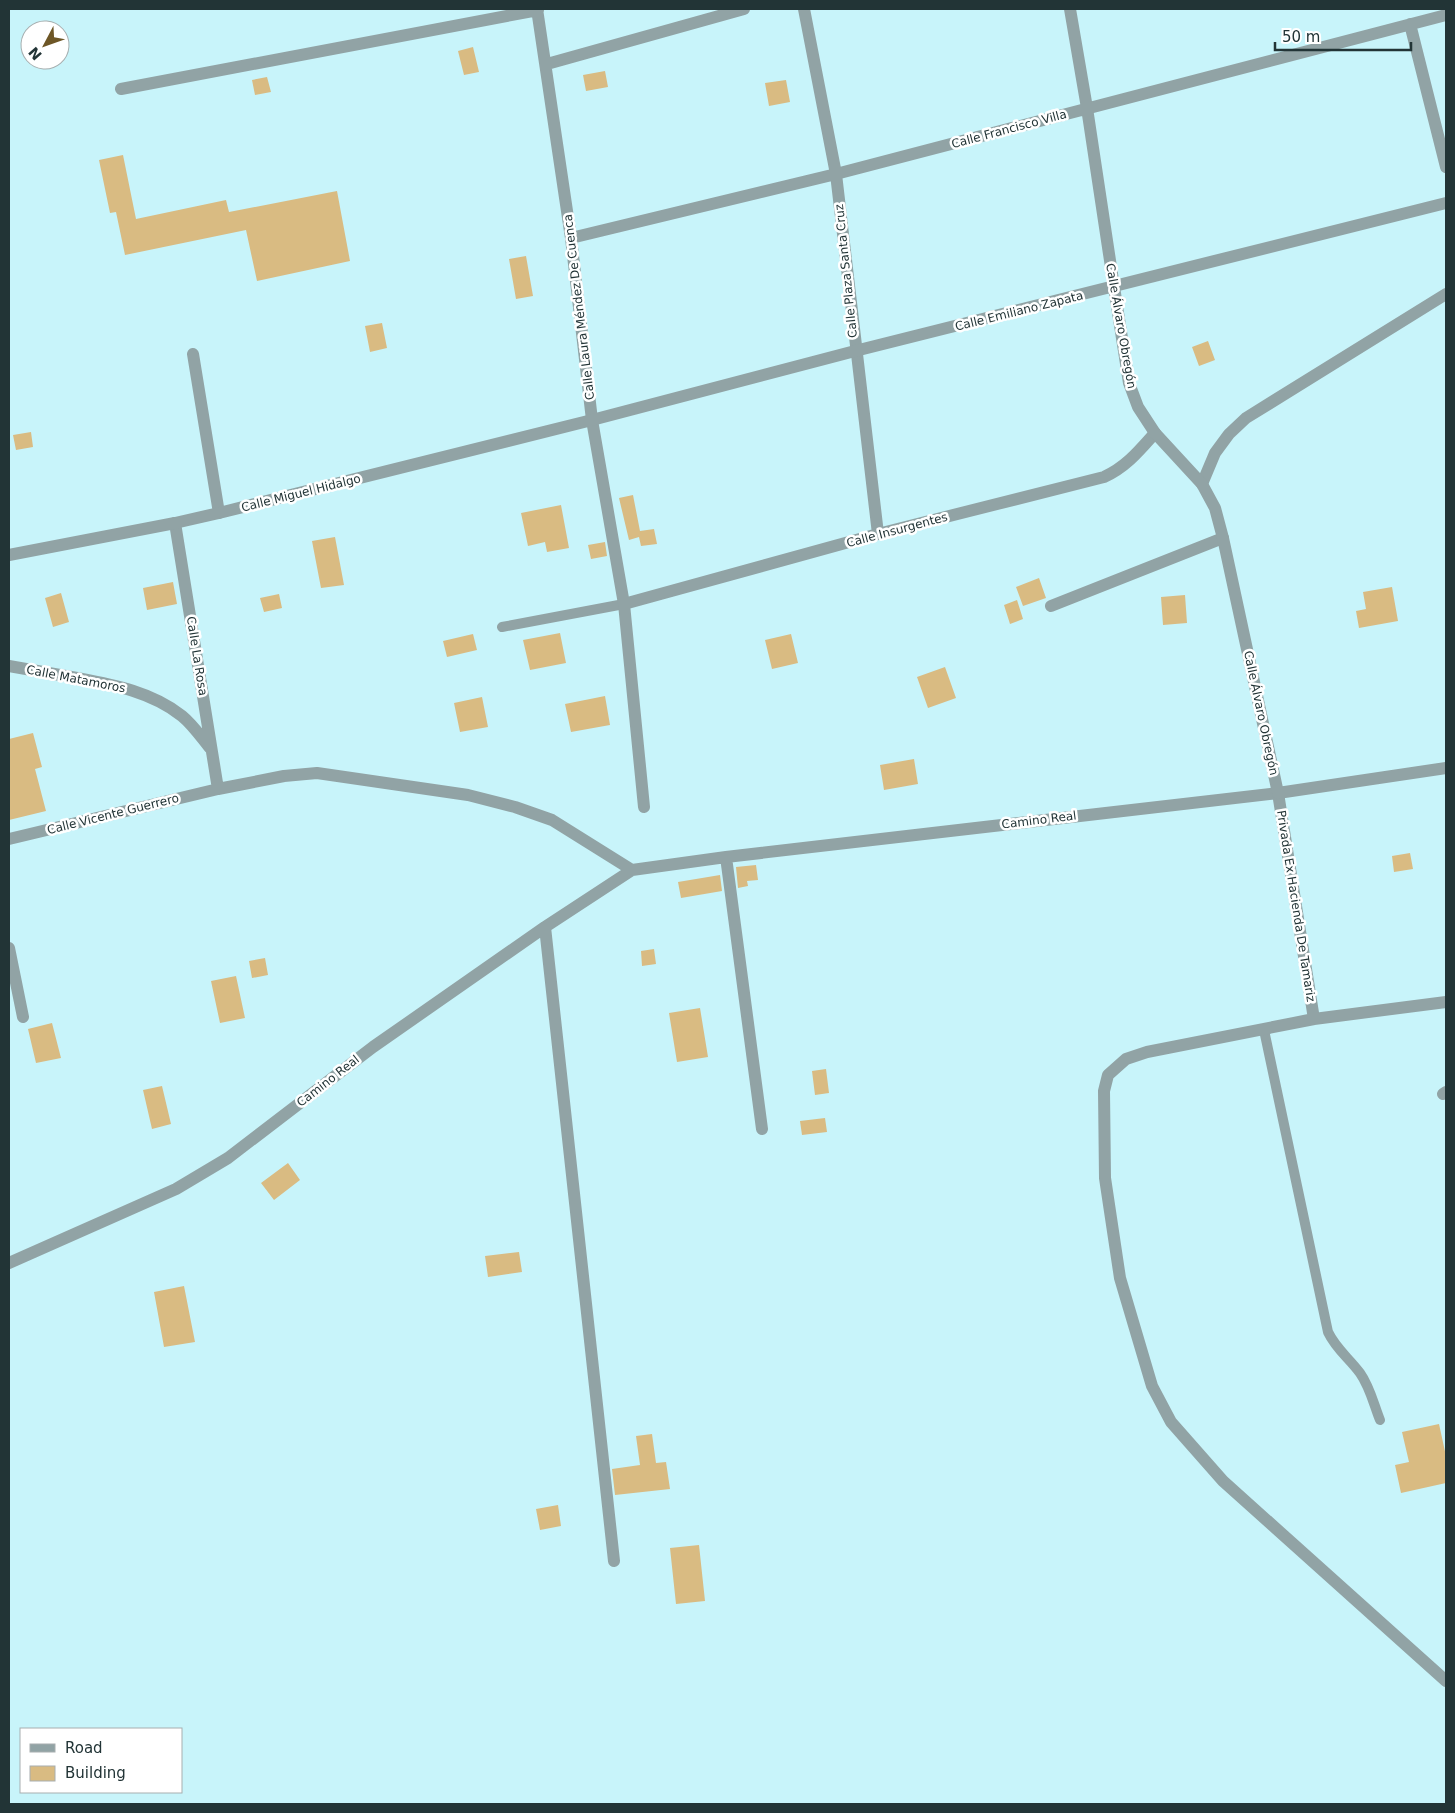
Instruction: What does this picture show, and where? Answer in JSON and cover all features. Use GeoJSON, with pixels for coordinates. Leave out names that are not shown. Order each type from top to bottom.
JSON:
{"type":"FeatureCollection","features":[{"type":"Feature","properties":{"kind":"street"},"geometry":{"type":"LineString","coordinates":[[121,90],[537,9]]}},
{"type":"Feature","properties":{"kind":"street","name":"Calle Laura Méndez De Cuenca"},"geometry":{"type":"LineString","coordinates":[[537,9],[547,64],[571,238],[592,420],[624,604],[644,807]]}},
{"type":"Feature","properties":{"kind":"street"},"geometry":{"type":"LineString","coordinates":[[547,64],[744,9]]}},
{"type":"Feature","properties":{"kind":"street","name":"Calle Plaza Santa Cruz"},"geometry":{"type":"LineString","coordinates":[[804,9],[836,174],[855,351],[878,534]]}},
{"type":"Feature","properties":{"kind":"street","name":"Calle Álvaro Obregón"},"geometry":{"type":"LineString","coordinates":[[1070,9],[1129,384],[1138,407],[1155,433],[1202,484],[1214,508],[1223,538],[1278,793]]}},
{"type":"Feature","properties":{"kind":"street","name":"Calle Francisco Villa"},"geometry":{"type":"LineString","coordinates":[[571,238],[836,174],[1446,15]]}},
{"type":"Feature","properties":{"kind":"street"},"geometry":{"type":"LineString","coordinates":[[1410,24],[1446,167]]}},
{"type":"Feature","properties":{"kind":"street","name":"Calle Emiliano Zapata"},"geometry":{"type":"LineString","coordinates":[[592,420],[855,351],[1114,288],[1446,203]]}},
{"type":"Feature","properties":{"kind":"street"},"geometry":{"type":"LineString","coordinates":[[1202,484],[1215,453],[1229,434],[1246,418],[1446,294]]}},
{"type":"Feature","properties":{"kind":"street"},"geometry":{"type":"LineString","coordinates":[[193,354],[219,513]]}},
{"type":"Feature","properties":{"kind":"street","name":"Calle Miguel Hidalgo"},"geometry":{"type":"LineString","coordinates":[[9,555],[219,513],[592,420]]}},
{"type":"Feature","properties":{"kind":"street","name":"Calle Insurgentes"},"geometry":{"type":"LineString","coordinates":[[624,604],[878,534],[1104,477],[1131,461],[1155,433]]}},
{"type":"Feature","properties":{"kind":"street","name":"Calle La Rosa"},"geometry":{"type":"LineString","coordinates":[[175,523],[218,789]]}},
{"type":"Feature","properties":{"kind":"street"},"geometry":{"type":"LineString","coordinates":[[1051,606],[1223,538]]}},
{"type":"Feature","properties":{"kind":"street","name":"Calle Matamoros"},"geometry":{"type":"LineString","coordinates":[[9,666],[117,686],[139,692],[160,702],[181,716],[198,732],[212,750]]}},
{"type":"Feature","properties":{"kind":"street","name":"Camino Real"},"geometry":{"type":"LineString","coordinates":[[9,1263],[176,1190],[228,1158],[373,1047],[545,927],[632,870],[726,857],[1278,793],[1446,768]]}},
{"type":"Feature","properties":{"kind":"street"},"geometry":{"type":"LineString","coordinates":[[218,789],[284,776],[318,773],[468,795],[515,807],[552,820],[632,870]]}},
{"type":"Feature","properties":{"kind":"street","name":"Calle Vicente Guerrero"},"geometry":{"type":"LineString","coordinates":[[9,839],[218,789]]}},
{"type":"Feature","properties":{"kind":"street","name":"Privada Ex Hacienda De Tamariz"},"geometry":{"type":"LineString","coordinates":[[1278,793],[1314,1019]]}},
{"type":"Feature","properties":{"kind":"street"},"geometry":{"type":"LineString","coordinates":[[726,857],[762,1129]]}},
{"type":"Feature","properties":{"kind":"street"},"geometry":{"type":"LineString","coordinates":[[545,927],[614,1561]]}},
{"type":"Feature","properties":{"kind":"street"},"geometry":{"type":"LineString","coordinates":[[9,948],[23,1017]]}},
{"type":"Feature","properties":{"kind":"street","name":"Privada Ex Hacienda De Tamariz"},"geometry":{"type":"LineString","coordinates":[[1446,1002],[1314,1019],[1147,1052],[1126,1059],[1108,1075],[1104,1091],[1105,1178],[1120,1278],[1152,1386],[1171,1422],[1223,1481],[1446,1681]]}},
{"type":"Feature","properties":{"kind":"lane"},"geometry":{"type":"LineString","coordinates":[[502,627],[624,604]]}},
{"type":"Feature","properties":{"kind":"lane"},"geometry":{"type":"LineString","coordinates":[[1264,1030],[1328,1332],[1333,1344],[1363,1378],[1380,1420]]}},
{"type":"Feature","properties":{"kind":"building"},"geometry":{"type":"Polygon","coordinates":[[[473,47],[479,72],[464,75],[458,51],[473,47]]]}},
{"type":"Feature","properties":{"kind":"building"},"geometry":{"type":"Polygon","coordinates":[[[605,71],[608,87],[586,91],[583,75],[605,71]]]}},
{"type":"Feature","properties":{"kind":"building"},"geometry":{"type":"Polygon","coordinates":[[[267,77],[271,92],[255,95],[252,80],[267,77]]]}},
{"type":"Feature","properties":{"kind":"building"},"geometry":{"type":"Polygon","coordinates":[[[786,80],[790,102],[769,106],[765,83],[786,80]]]}},
{"type":"Feature","properties":{"kind":"building"},"geometry":{"type":"Polygon","coordinates":[[[123,155],[136,219],[226,200],[229,212],[337,191],[350,261],[257,281],[246,230],[125,255],[116,212],[110,213],[99,160],[123,155]]]}},
{"type":"Feature","properties":{"kind":"building"},"geometry":{"type":"Polygon","coordinates":[[[526,256],[533,296],[516,299],[509,259],[526,256]]]}},
{"type":"Feature","properties":{"kind":"building"},"geometry":{"type":"Polygon","coordinates":[[[382,323],[387,348],[370,352],[365,326],[382,323]]]}},
{"type":"Feature","properties":{"kind":"building"},"geometry":{"type":"Polygon","coordinates":[[[1208,341],[1215,360],[1199,366],[1192,347],[1208,341]]]}},
{"type":"Feature","properties":{"kind":"building"},"geometry":{"type":"Polygon","coordinates":[[[31,432],[33,447],[16,450],[13,435],[31,432]]]}},
{"type":"Feature","properties":{"kind":"building"},"geometry":{"type":"Polygon","coordinates":[[[633,495],[640,531],[654,529],[657,544],[641,546],[639,537],[629,540],[619,498],[633,495]]]}},
{"type":"Feature","properties":{"kind":"building"},"geometry":{"type":"Polygon","coordinates":[[[561,505],[569,548],[547,552],[545,542],[528,546],[521,513],[561,505]]]}},
{"type":"Feature","properties":{"kind":"building"},"geometry":{"type":"Polygon","coordinates":[[[335,537],[344,585],[321,588],[312,541],[335,537]]]}},
{"type":"Feature","properties":{"kind":"building"},"geometry":{"type":"Polygon","coordinates":[[[605,542],[607,556],[591,559],[588,545],[605,542]]]}},
{"type":"Feature","properties":{"kind":"building"},"geometry":{"type":"Polygon","coordinates":[[[1039,578],[1046,598],[1023,606],[1016,587],[1039,578]]]}},
{"type":"Feature","properties":{"kind":"building"},"geometry":{"type":"Polygon","coordinates":[[[173,582],[177,604],[147,610],[143,588],[173,582]]]}},
{"type":"Feature","properties":{"kind":"building"},"geometry":{"type":"Polygon","coordinates":[[[1392,587],[1398,621],[1359,628],[1356,611],[1366,609],[1363,592],[1392,587]]]}},
{"type":"Feature","properties":{"kind":"building"},"geometry":{"type":"Polygon","coordinates":[[[61,593],[69,622],[53,627],[45,598],[61,593]]]}},
{"type":"Feature","properties":{"kind":"building"},"geometry":{"type":"Polygon","coordinates":[[[279,594],[282,608],[264,612],[260,598],[279,594]]]}},
{"type":"Feature","properties":{"kind":"building"},"geometry":{"type":"Polygon","coordinates":[[[1185,595],[1187,623],[1163,625],[1161,597],[1185,595]]]}},
{"type":"Feature","properties":{"kind":"building"},"geometry":{"type":"Polygon","coordinates":[[[1017,600],[1023,619],[1010,624],[1004,605],[1017,600]]]}},
{"type":"Feature","properties":{"kind":"building"},"geometry":{"type":"Polygon","coordinates":[[[560,633],[566,663],[530,670],[523,640],[560,633]]]}},
{"type":"Feature","properties":{"kind":"building"},"geometry":{"type":"Polygon","coordinates":[[[473,634],[477,650],[447,657],[443,641],[473,634]]]}},
{"type":"Feature","properties":{"kind":"building"},"geometry":{"type":"Polygon","coordinates":[[[791,634],[798,663],[772,669],[765,640],[791,634]]]}},
{"type":"Feature","properties":{"kind":"building"},"geometry":{"type":"Polygon","coordinates":[[[945,667],[956,698],[928,708],[917,677],[945,667]]]}},
{"type":"Feature","properties":{"kind":"building"},"geometry":{"type":"Polygon","coordinates":[[[605,696],[610,725],[571,732],[565,704],[605,696]]]}},
{"type":"Feature","properties":{"kind":"building"},"geometry":{"type":"Polygon","coordinates":[[[482,697],[488,727],[460,732],[454,703],[482,697]]]}},
{"type":"Feature","properties":{"kind":"building"},"geometry":{"type":"Polygon","coordinates":[[[33,733],[42,767],[35,769],[46,811],[9,820],[9,739],[33,733]]]}},
{"type":"Feature","properties":{"kind":"building"},"geometry":{"type":"Polygon","coordinates":[[[914,759],[918,784],[884,790],[880,765],[914,759]]]}},
{"type":"Feature","properties":{"kind":"building"},"geometry":{"type":"Polygon","coordinates":[[[1410,853],[1413,869],[1394,872],[1392,856],[1410,853]]]}},
{"type":"Feature","properties":{"kind":"building"},"geometry":{"type":"Polygon","coordinates":[[[756,865],[758,880],[747,881],[748,886],[738,888],[736,867],[756,865]]]}},
{"type":"Feature","properties":{"kind":"building"},"geometry":{"type":"Polygon","coordinates":[[[720,875],[722,891],[681,898],[678,882],[720,875]]]}},
{"type":"Feature","properties":{"kind":"building"},"geometry":{"type":"Polygon","coordinates":[[[654,949],[656,964],[642,966],[641,951],[654,949]]]}},
{"type":"Feature","properties":{"kind":"building"},"geometry":{"type":"Polygon","coordinates":[[[265,958],[268,975],[252,978],[249,961],[265,958]]]}},
{"type":"Feature","properties":{"kind":"building"},"geometry":{"type":"Polygon","coordinates":[[[236,976],[245,1018],[220,1023],[211,981],[236,976]]]}},
{"type":"Feature","properties":{"kind":"building"},"geometry":{"type":"Polygon","coordinates":[[[700,1008],[708,1057],[677,1062],[669,1013],[700,1008]]]}},
{"type":"Feature","properties":{"kind":"building"},"geometry":{"type":"Polygon","coordinates":[[[52,1023],[61,1058],[36,1063],[28,1029],[52,1023]]]}},
{"type":"Feature","properties":{"kind":"building"},"geometry":{"type":"Polygon","coordinates":[[[826,1069],[829,1093],[815,1095],[812,1071],[826,1069]]]}},
{"type":"Feature","properties":{"kind":"building"},"geometry":{"type":"Polygon","coordinates":[[[162,1086],[171,1124],[152,1129],[143,1090],[162,1086]]]}},
{"type":"Feature","properties":{"kind":"building"},"geometry":{"type":"Polygon","coordinates":[[[825,1118],[827,1132],[802,1135],[800,1121],[825,1118]]]}},
{"type":"Feature","properties":{"kind":"building"},"geometry":{"type":"Polygon","coordinates":[[[288,1163],[300,1180],[274,1200],[261,1183],[288,1163]]]}},
{"type":"Feature","properties":{"kind":"building"},"geometry":{"type":"Polygon","coordinates":[[[519,1252],[522,1272],[488,1277],[485,1256],[519,1252]]]}},
{"type":"Feature","properties":{"kind":"building"},"geometry":{"type":"Polygon","coordinates":[[[184,1286],[195,1342],[164,1347],[154,1292],[184,1286]]]}},
{"type":"Feature","properties":{"kind":"building"},"geometry":{"type":"Polygon","coordinates":[[[1439,1424],[1446,1456],[1446,1483],[1401,1493],[1395,1465],[1409,1462],[1402,1432],[1439,1424]]]}},
{"type":"Feature","properties":{"kind":"building"},"geometry":{"type":"Polygon","coordinates":[[[652,1434],[656,1463],[666,1462],[670,1489],[615,1495],[612,1469],[640,1465],[636,1436],[652,1434]]]}},
{"type":"Feature","properties":{"kind":"building"},"geometry":{"type":"Polygon","coordinates":[[[558,1505],[561,1526],[540,1530],[536,1509],[558,1505]]]}},
{"type":"Feature","properties":{"kind":"building"},"geometry":{"type":"Polygon","coordinates":[[[699,1545],[705,1601],[676,1604],[670,1548],[699,1545]]]}}]}
